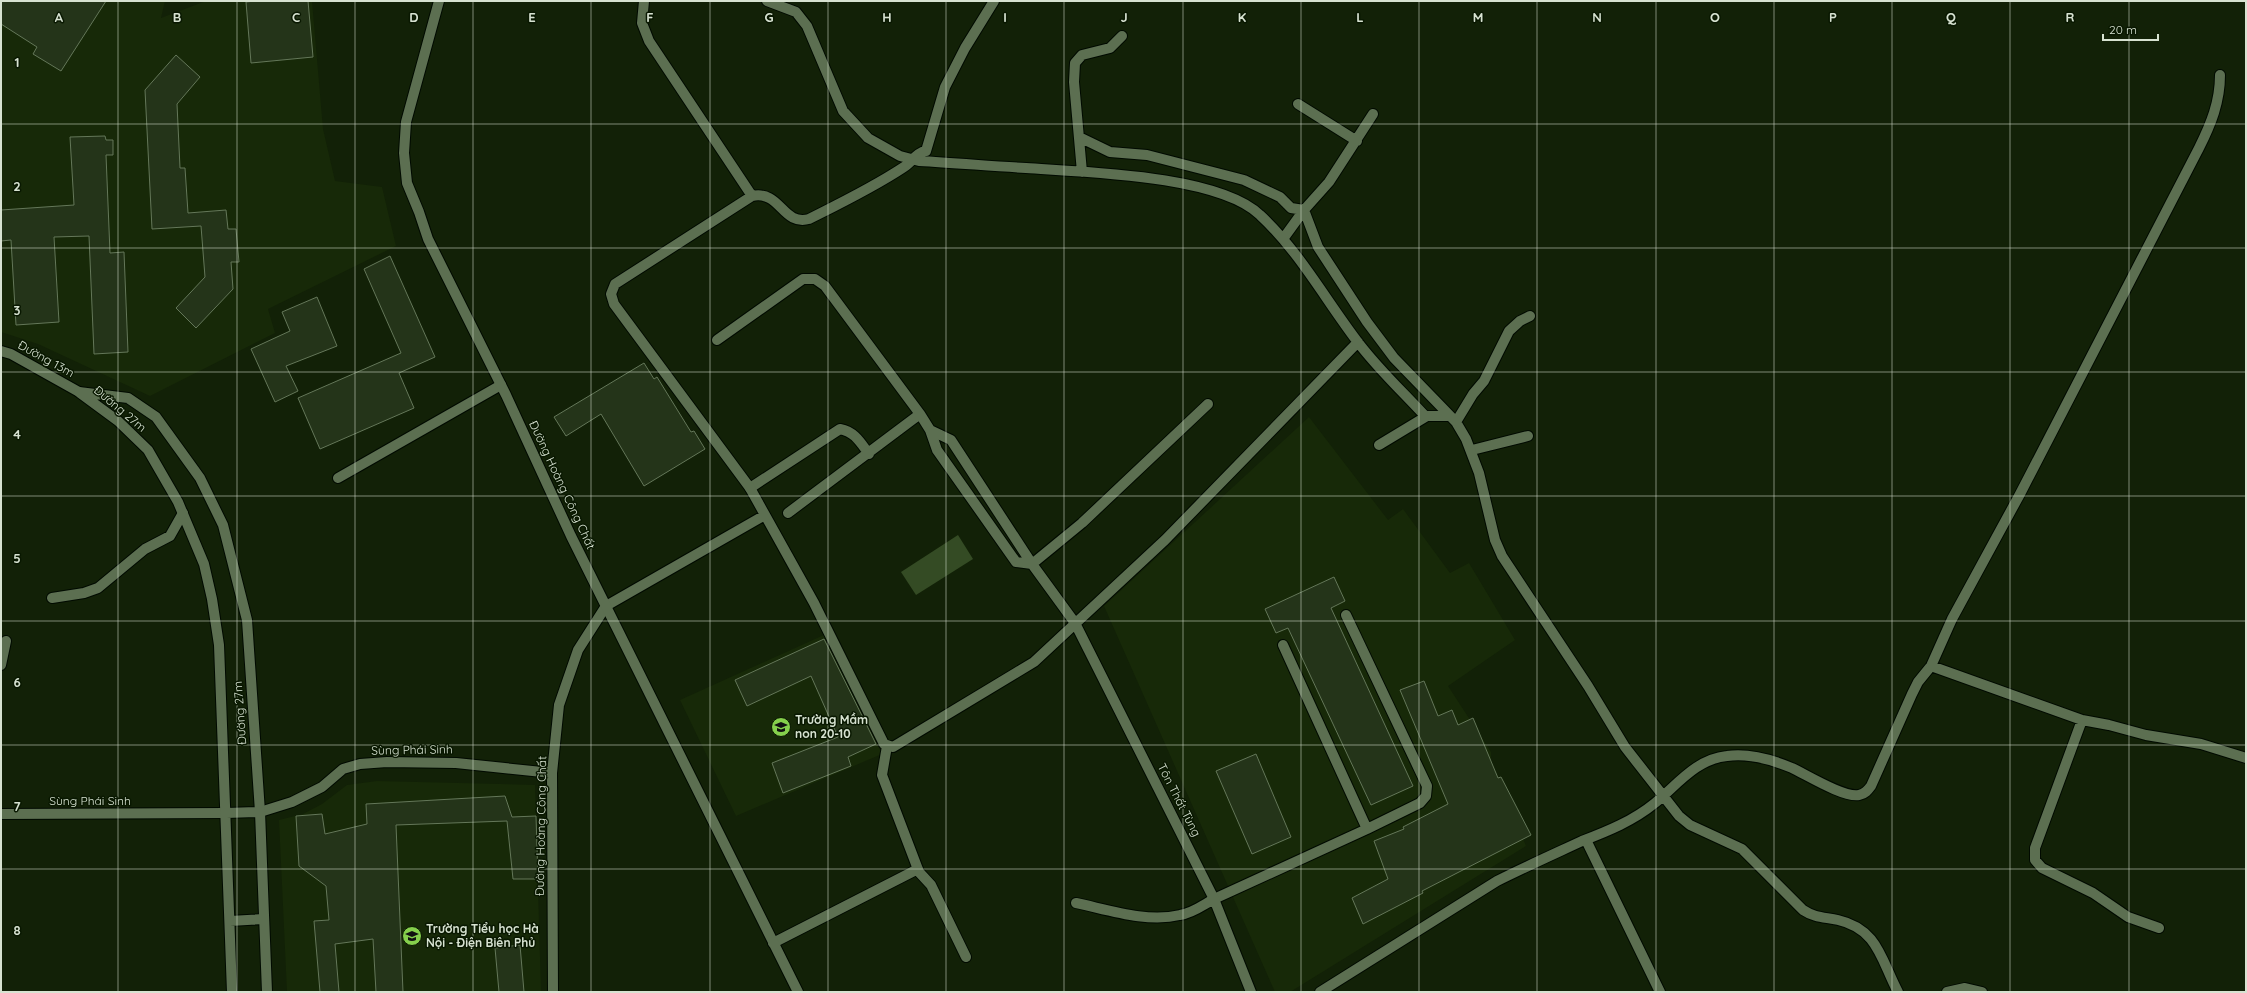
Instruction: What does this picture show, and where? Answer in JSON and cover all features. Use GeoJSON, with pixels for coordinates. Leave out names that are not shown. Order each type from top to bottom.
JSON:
{"type":"FeatureCollection","features":[{"type":"Feature","properties":{"kind":"street","name":"Đường Hoàng Công Chất"},"geometry":{"type":"LineString","coordinates":[[439,1],[406,122],[404,153],[407,183],[428,239],[501,385],[571,536],[606,606],[578,650],[559,705],[552,773],[553,992]]}},
{"type":"Feature","properties":{"kind":"street"},"geometry":{"type":"LineString","coordinates":[[644,1],[642,23],[649,41],[752,196]]}},
{"type":"Feature","properties":{"kind":"street"},"geometry":{"type":"LineString","coordinates":[[767,1],[796,12],[807,26],[843,111],[868,138],[900,156],[914,159],[1082,172],[1189,184],[1238,200],[1259,214],[1283,239],[1358,342],[1427,416]]}},
{"type":"Feature","properties":{"kind":"street"},"geometry":{"type":"LineString","coordinates":[[994,1],[965,48],[945,87],[926,151],[920,152],[914,159],[860,193],[809,219],[800,221],[792,218],[770,196],[761,194],[752,196],[615,284],[611,294],[614,304],[750,488],[814,603],[884,744],[893,747],[1034,662],[1164,540],[1358,342]]}},
{"type":"Feature","properties":{"kind":"street"},"geometry":{"type":"LineString","coordinates":[[1082,172],[1074,76],[1075,63],[1082,55],[1110,48],[1122,36]]}},
{"type":"Feature","properties":{"kind":"street"},"geometry":{"type":"LineString","coordinates":[[1320,992],[1497,881],[1630,820],[1663,796],[1694,768],[1711,759],[1742,755],[1790,767],[1848,794],[1859,795],[1866,792],[1871,786],[1918,682],[1930,666],[1952,619],[2020,494],[2213,120],[2218,104],[2220,75]]}},
{"type":"Feature","properties":{"kind":"street"},"geometry":{"type":"LineString","coordinates":[[1298,104],[1357,141]]}},
{"type":"Feature","properties":{"kind":"street"},"geometry":{"type":"LineString","coordinates":[[1283,239],[1304,210],[1329,182],[1357,141],[1373,114]]}},
{"type":"Feature","properties":{"kind":"street"},"geometry":{"type":"LineString","coordinates":[[1079,137],[1110,152],[1147,155],[1244,180],[1280,197],[1292,208],[1304,210]]}},
{"type":"Feature","properties":{"kind":"street"},"geometry":{"type":"LineString","coordinates":[[1304,210],[1318,247],[1382,342],[1394,358],[1453,419],[1472,450],[1485,493],[1495,540],[1502,556],[1588,686],[1625,747],[1663,796],[1690,825],[1742,849],[1803,910],[1811,915],[1838,920],[1855,926],[1868,935],[1876,944],[1898,992]]}},
{"type":"Feature","properties":{"kind":"street"},"geometry":{"type":"LineString","coordinates":[[717,340],[804,279],[815,279],[825,286],[920,414],[930,430],[937,450],[1002,545],[1016,562],[1032,564],[1082,523],[1208,404]]}},
{"type":"Feature","properties":{"kind":"street"},"geometry":{"type":"LineString","coordinates":[[1453,419],[1484,381],[1509,331],[1520,321],[1530,316]]}},
{"type":"Feature","properties":{"kind":"street","name":"Đường 13m"},"geometry":{"type":"LineString","coordinates":[[1,351],[11,354],[79,392]]}},
{"type":"Feature","properties":{"kind":"street"},"geometry":{"type":"LineString","coordinates":[[338,478],[501,385]]}},
{"type":"Feature","properties":{"kind":"street","name":"Đường 27m"},"geometry":{"type":"LineString","coordinates":[[79,392],[118,421],[148,450],[183,513],[204,564],[214,606],[219,645],[232,992]]}},
{"type":"Feature","properties":{"kind":"street","name":"Đường 27m"},"geometry":{"type":"LineString","coordinates":[[79,392],[128,398],[156,417],[200,478],[223,525],[246,620],[260,812],[267,992]]}},
{"type":"Feature","properties":{"kind":"street"},"geometry":{"type":"LineString","coordinates":[[788,513],[869,454],[920,414]]}},
{"type":"Feature","properties":{"kind":"street"},"geometry":{"type":"LineString","coordinates":[[1379,446],[1427,416],[1453,419]]}},
{"type":"Feature","properties":{"kind":"street"},"geometry":{"type":"LineString","coordinates":[[750,488],[840,429],[849,431],[855,435],[869,454]]}},
{"type":"Feature","properties":{"kind":"street","name":"Tôn Thất Tùng"},"geometry":{"type":"LineString","coordinates":[[930,430],[951,440],[1032,564],[1075,623],[1214,899],[1251,992]]}},
{"type":"Feature","properties":{"kind":"street"},"geometry":{"type":"LineString","coordinates":[[1472,450],[1528,436]]}},
{"type":"Feature","properties":{"kind":"street"},"geometry":{"type":"LineString","coordinates":[[52,598],[84,593],[98,588],[145,549],[170,536],[183,513]]}},
{"type":"Feature","properties":{"kind":"street"},"geometry":{"type":"LineString","coordinates":[[764,515],[606,606],[798,992]]}},
{"type":"Feature","properties":{"kind":"street"},"geometry":{"type":"LineString","coordinates":[[1076,904],[1122,913],[1166,918],[1193,911],[1214,899],[1420,803],[1426,796],[1426,786],[1346,615]]}},
{"type":"Feature","properties":{"kind":"street"},"geometry":{"type":"LineString","coordinates":[[1,665],[6,641]]}},
{"type":"Feature","properties":{"kind":"street"},"geometry":{"type":"LineString","coordinates":[[1283,646],[1367,829]]}},
{"type":"Feature","properties":{"kind":"street"},"geometry":{"type":"LineString","coordinates":[[1930,666],[2082,720],[2109,725],[2146,736],[2201,744],[2246,758]]}},
{"type":"Feature","properties":{"kind":"street"},"geometry":{"type":"LineString","coordinates":[[2082,720],[2035,848],[2035,860],[2042,868],[2094,893],[2128,917],[2159,928]]}},
{"type":"Feature","properties":{"kind":"street"},"geometry":{"type":"LineString","coordinates":[[887,746],[882,775],[918,869],[931,885],[966,957]]}},
{"type":"Feature","properties":{"kind":"street","name":"Sùng Phái Sinh"},"geometry":{"type":"LineString","coordinates":[[1,814],[226,814],[260,812],[292,802],[322,787],[343,769],[360,764],[387,762],[456,763],[552,773]]}},
{"type":"Feature","properties":{"kind":"street"},"geometry":{"type":"LineString","coordinates":[[1586,840],[1660,992]]}},
{"type":"Feature","properties":{"kind":"street"},"geometry":{"type":"LineString","coordinates":[[773,943],[918,869]]}},
{"type":"Feature","properties":{"kind":"street"},"geometry":{"type":"LineString","coordinates":[[230,921],[264,919]]}},
{"type":"Feature","properties":{"kind":"street"},"geometry":{"type":"LineString","coordinates":[[1947,992],[1965,988],[1982,992]]}},
{"type":"Feature","properties":{"kind":"shaded area"},"geometry":{"type":"Polygon","coordinates":[[[1,1],[165,1],[161,18],[206,1],[312,1],[323,129],[335,181],[382,187],[396,246],[268,309],[275,333],[150,396],[38,344],[1,332],[1,1]]]}},
{"type":"Feature","properties":{"kind":"shaded area"},"geometry":{"type":"Polygon","coordinates":[[[1309,417],[1388,520],[1403,509],[1450,573],[1469,563],[1515,640],[1448,686],[1491,752],[1491,763],[1526,846],[1290,992],[1275,992],[1104,606],[1309,417]]]}},
{"type":"Feature","properties":{"kind":"shaded area"},"geometry":{"type":"Polygon","coordinates":[[[958,535],[973,559],[916,595],[901,572],[958,535]]]}},
{"type":"Feature","properties":{"kind":"shaded area","name":"Trường Mầm non 20-10"},"geometry":{"type":"Polygon","coordinates":[[[826,634],[882,754],[736,816],[680,700],[826,634]]]}},
{"type":"Feature","properties":{"kind":"shaded area","name":"Trường Tiểu học Hà Nội - Điện Biên Phủ"},"geometry":{"type":"Polygon","coordinates":[[[377,781],[535,785],[541,992],[287,992],[279,820],[303,814],[322,804],[347,785],[377,781]]]}},
{"type":"Feature","properties":{"kind":"building"},"geometry":{"type":"Polygon","coordinates":[[[1,1],[106,1],[61,71],[33,54],[37,47],[1,24],[1,1]]]}},
{"type":"Feature","properties":{"kind":"building"},"geometry":{"type":"Polygon","coordinates":[[[308,1],[313,57],[251,63],[246,2],[308,1]]]}},
{"type":"Feature","properties":{"kind":"building"},"geometry":{"type":"Polygon","coordinates":[[[176,55],[200,77],[177,104],[180,168],[185,168],[188,213],[226,210],[228,229],[236,229],[239,262],[231,262],[233,289],[196,328],[176,308],[205,277],[201,226],[152,229],[145,90],[176,55]]]}},
{"type":"Feature","properties":{"kind":"building"},"geometry":{"type":"Polygon","coordinates":[[[105,136],[106,140],[113,140],[113,155],[106,155],[110,253],[124,252],[128,352],[94,354],[89,236],[54,237],[59,322],[16,325],[11,240],[1,241],[1,210],[74,205],[70,137],[105,136]]]}},
{"type":"Feature","properties":{"kind":"building"},"geometry":{"type":"Polygon","coordinates":[[[390,256],[435,357],[399,373],[414,408],[320,449],[298,398],[401,353],[364,269],[390,256]]]}},
{"type":"Feature","properties":{"kind":"building"},"geometry":{"type":"Polygon","coordinates":[[[317,297],[337,346],[286,366],[298,391],[275,402],[251,349],[290,331],[282,312],[317,297]]]}},
{"type":"Feature","properties":{"kind":"building"},"geometry":{"type":"Polygon","coordinates":[[[644,363],[654,379],[657,377],[691,432],[694,431],[705,449],[644,486],[601,414],[566,436],[554,417],[644,363]]]}},
{"type":"Feature","properties":{"kind":"building"},"geometry":{"type":"Polygon","coordinates":[[[1334,577],[1345,601],[1331,608],[1413,786],[1371,805],[1288,628],[1276,633],[1265,609],[1334,577]]]}},
{"type":"Feature","properties":{"kind":"building"},"geometry":{"type":"Polygon","coordinates":[[[824,639],[876,744],[848,757],[851,766],[783,793],[772,763],[838,737],[811,676],[747,706],[735,680],[824,639]]]}},
{"type":"Feature","properties":{"kind":"building"},"geometry":{"type":"Polygon","coordinates":[[[1424,681],[1438,716],[1452,710],[1458,725],[1473,718],[1498,778],[1501,777],[1531,835],[1422,891],[1423,893],[1363,924],[1352,898],[1388,879],[1374,841],[1404,829],[1403,827],[1448,804],[1400,690],[1424,681]]]}},
{"type":"Feature","properties":{"kind":"building"},"geometry":{"type":"Polygon","coordinates":[[[1256,754],[1291,837],[1252,854],[1216,771],[1256,754]]]}},
{"type":"Feature","properties":{"kind":"building"},"geometry":{"type":"Polygon","coordinates":[[[505,796],[512,817],[536,816],[538,879],[513,879],[507,821],[396,825],[403,992],[376,992],[373,939],[335,944],[339,992],[320,992],[314,921],[329,920],[326,886],[299,866],[296,816],[322,814],[325,834],[367,824],[366,804],[505,796]]]}},
{"type":"Feature","properties":{"kind":"building"},"geometry":{"type":"Polygon","coordinates":[[[520,945],[524,992],[499,992],[495,948],[520,945]]]}},
{"type":"Feature","properties":{"kind":"place","name":"Trường Mầm non 20-10"},"geometry":{"type":"Point","coordinates":[781,727]}},
{"type":"Feature","properties":{"kind":"place","name":"Trường Tiểu học Hà Nội - Điện Biên Phủ"},"geometry":{"type":"Point","coordinates":[412,936]}}]}
